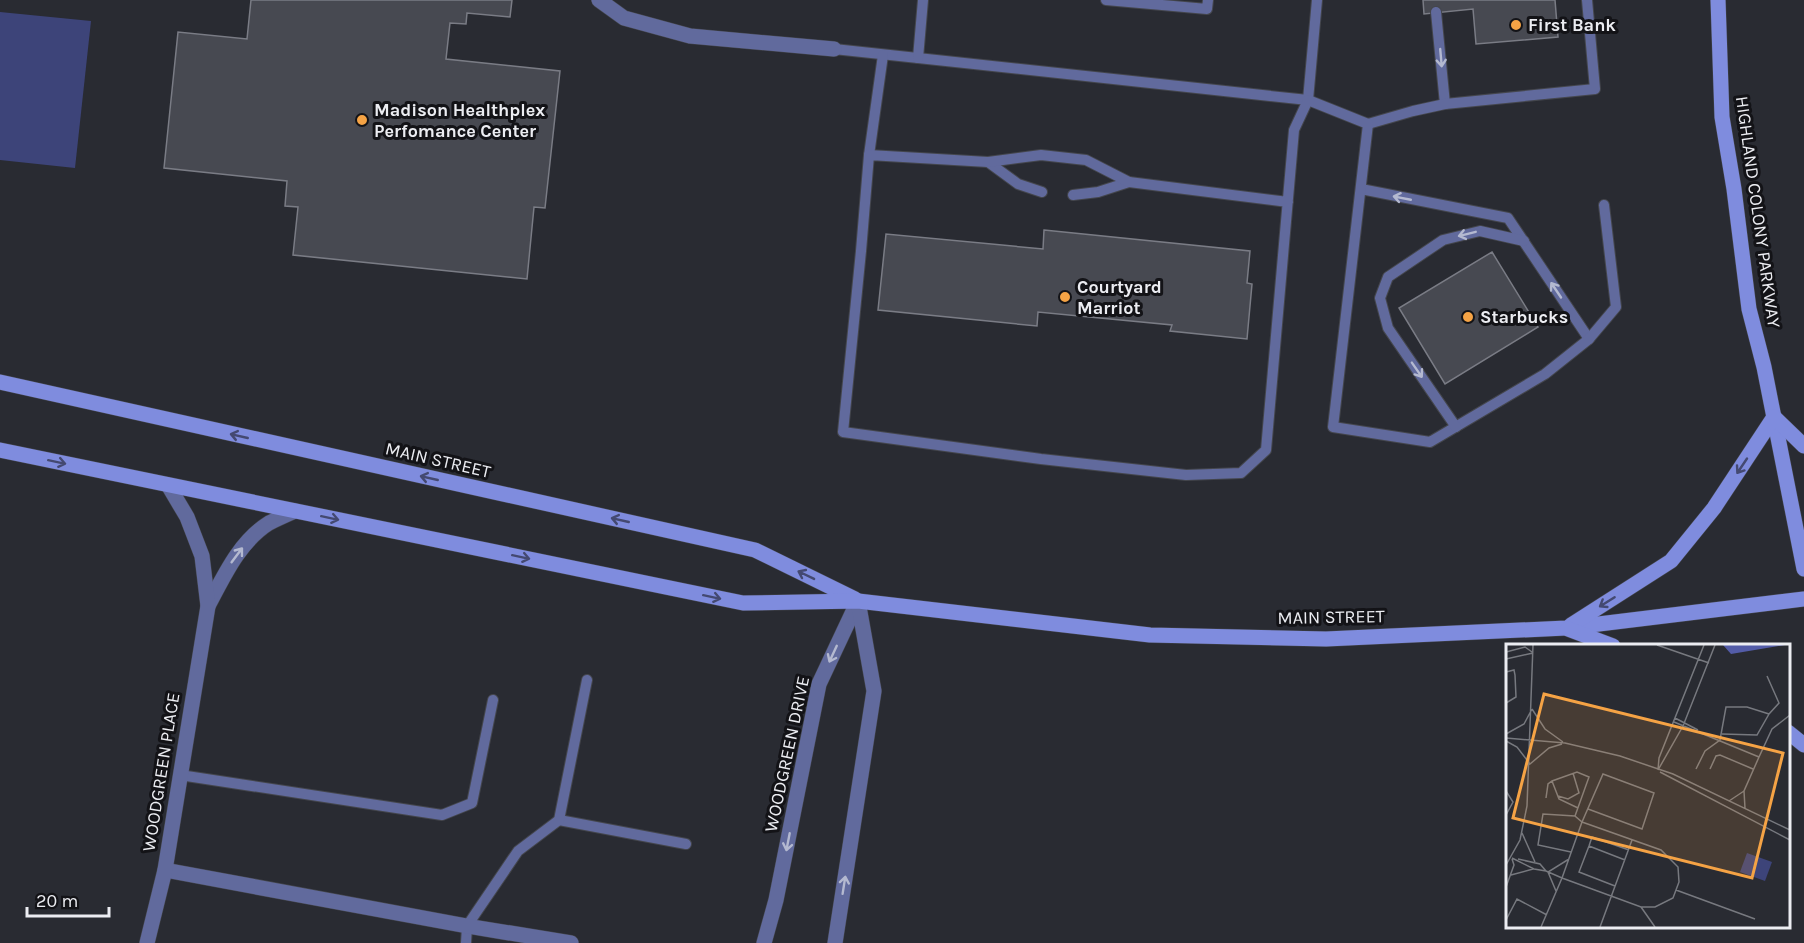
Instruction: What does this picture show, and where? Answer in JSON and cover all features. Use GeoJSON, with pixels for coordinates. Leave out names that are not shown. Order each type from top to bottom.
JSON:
{"type":"FeatureCollection","features":[{"type":"Feature","properties":{"kind":"main road","name":"HIGHLAND COLONY PARKWAY"},"geometry":{"type":"LineString","coordinates":[[1718,0],[1722,117],[1734,189],[1749,309],[1764,367],[1804,569]]}},
{"type":"Feature","properties":{"kind":"main road","name":"MAIN STREET"},"geometry":{"type":"LineString","coordinates":[[0,382],[755,550],[858,601]]}},
{"type":"Feature","properties":{"kind":"main road"},"geometry":{"type":"LineString","coordinates":[[1566,628],[1671,561],[1714,508],[1774,417],[1804,446]]}},
{"type":"Feature","properties":{"kind":"main road","name":"MAIN STREET"},"geometry":{"type":"LineString","coordinates":[[0,450],[743,603],[858,601],[1150,635],[1326,639],[1566,628],[1804,599]]}},
{"type":"Feature","properties":{"kind":"main road"},"geometry":{"type":"LineString","coordinates":[[1566,628],[1607,644]]}},
{"type":"Feature","properties":{"kind":"main road"},"geometry":{"type":"LineString","coordinates":[[1789,733],[1804,745]]}},
{"type":"Feature","properties":{"kind":"street"},"geometry":{"type":"LineString","coordinates":[[599,0],[624,18],[690,36],[834,49]]}},
{"type":"Feature","properties":{"kind":"street","name":"WOODGREEN PLACE"},"geometry":{"type":"LineString","coordinates":[[147,943],[165,870],[208,606],[202,556],[187,517],[168,485]]}},
{"type":"Feature","properties":{"kind":"street","name":"WOODGREEN PLACE"},"geometry":{"type":"LineString","coordinates":[[208,606],[231,563],[247,542],[268,524],[295,511]]}},
{"type":"Feature","properties":{"kind":"street"},"geometry":{"type":"LineString","coordinates":[[835,943],[874,692],[858,601]]}},
{"type":"Feature","properties":{"kind":"street","name":"WOODGREEN DRIVE"},"geometry":{"type":"LineString","coordinates":[[765,943],[776,900],[819,684],[858,601]]}},
{"type":"Feature","properties":{"kind":"street"},"geometry":{"type":"LineString","coordinates":[[165,870],[571,943]]}},
{"type":"Feature","properties":{"kind":"lane"},"geometry":{"type":"LineString","coordinates":[[918,58],[923,0]]}},
{"type":"Feature","properties":{"kind":"lane"},"geometry":{"type":"LineString","coordinates":[[1106,0],[1207,9],[1208,0]]}},
{"type":"Feature","properties":{"kind":"lane"},"geometry":{"type":"LineString","coordinates":[[883,55],[869,155],[843,432],[1186,475],[1241,473],[1266,450],[1294,130],[1308,100],[1317,0]]}},
{"type":"Feature","properties":{"kind":"lane"},"geometry":{"type":"LineString","coordinates":[[834,49],[1308,100],[1368,124],[1445,104],[1595,89],[1587,0]]}},
{"type":"Feature","properties":{"kind":"lane"},"geometry":{"type":"LineString","coordinates":[[1436,12],[1445,104]]}},
{"type":"Feature","properties":{"kind":"lane"},"geometry":{"type":"LineString","coordinates":[[1368,124],[1333,428],[1430,442],[1545,374],[1589,339],[1616,307],[1604,205]]}},
{"type":"Feature","properties":{"kind":"lane"},"geometry":{"type":"LineString","coordinates":[[869,155],[988,162],[1041,155],[1086,160],[1129,182],[1288,202]]}},
{"type":"Feature","properties":{"kind":"lane"},"geometry":{"type":"LineString","coordinates":[[988,162],[1018,184],[1042,192]]}},
{"type":"Feature","properties":{"kind":"lane"},"geometry":{"type":"LineString","coordinates":[[1073,195],[1098,192],[1129,182]]}},
{"type":"Feature","properties":{"kind":"lane"},"geometry":{"type":"LineString","coordinates":[[1360,189],[1508,218],[1589,339]]}},
{"type":"Feature","properties":{"kind":"lane"},"geometry":{"type":"LineString","coordinates":[[1456,427],[1388,328],[1380,298],[1388,277],[1443,240],[1480,231],[1524,241]]}},
{"type":"Feature","properties":{"kind":"lane"},"geometry":{"type":"LineString","coordinates":[[466,943],[467,926],[518,851],[559,820],[587,680]]}},
{"type":"Feature","properties":{"kind":"lane"},"geometry":{"type":"LineString","coordinates":[[180,775],[442,815],[472,803],[493,700]]}},
{"type":"Feature","properties":{"kind":"lane"},"geometry":{"type":"LineString","coordinates":[[559,820],[686,844]]}},
{"type":"Feature","properties":{"kind":"shaded area"},"geometry":{"type":"Polygon","coordinates":[[[0,12],[91,21],[75,168],[0,160],[0,12]]]}},
{"type":"Feature","properties":{"kind":"building","name":"Madison Healthplex Perfomance Center"},"geometry":{"type":"Polygon","coordinates":[[[251,0],[512,0],[510,17],[467,13],[466,24],[450,23],[446,59],[560,71],[545,208],[534,207],[527,279],[293,255],[298,207],[285,206],[287,181],[164,168],[178,32],[247,39],[251,0]]]}},
{"type":"Feature","properties":{"kind":"building","name":"First Bank"},"geometry":{"type":"Polygon","coordinates":[[[1423,0],[1555,0],[1558,37],[1476,44],[1473,9],[1424,14],[1423,0]]]}},
{"type":"Feature","properties":{"kind":"building","name":"Courtyard Marriot"},"geometry":{"type":"Polygon","coordinates":[[[1044,230],[1250,251],[1247,283],[1252,284],[1247,339],[1170,331],[1172,325],[1038,312],[1037,326],[878,310],[886,234],[1043,249],[1044,230]]]}},
{"type":"Feature","properties":{"kind":"building","name":"Starbucks"},"geometry":{"type":"Polygon","coordinates":[[[1492,252],[1538,327],[1445,384],[1399,308],[1492,252]]]}},
{"type":"Feature","properties":{"kind":"place","name":"First Bank"},"geometry":{"type":"Point","coordinates":[1516,25]}},
{"type":"Feature","properties":{"kind":"place","name":"Madison Healthplex Perfomance Center"},"geometry":{"type":"Point","coordinates":[362,120]}},
{"type":"Feature","properties":{"kind":"place","name":"Courtyard Marriot"},"geometry":{"type":"Point","coordinates":[1065,297]}},
{"type":"Feature","properties":{"kind":"place","name":"Starbucks"},"geometry":{"type":"Point","coordinates":[1468,317]}}]}
